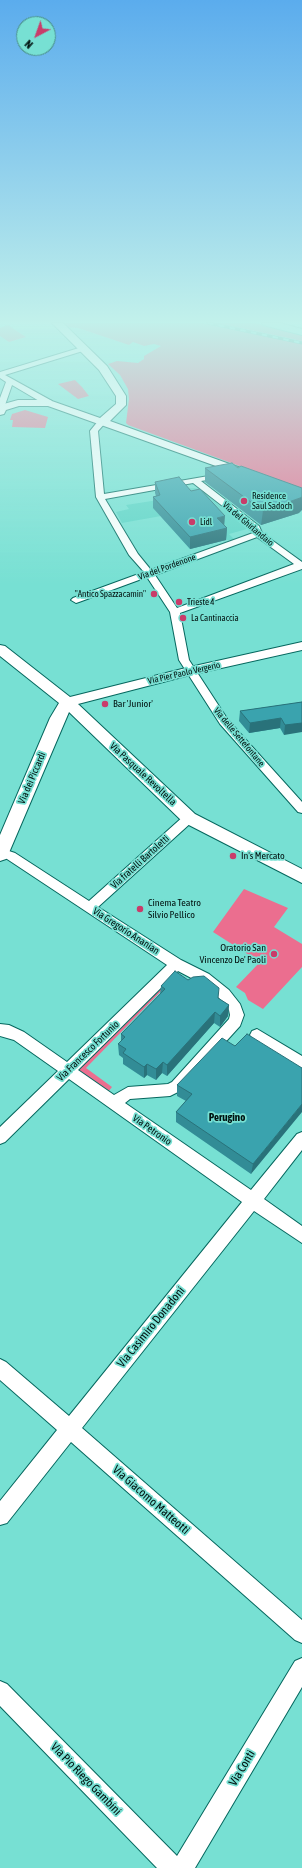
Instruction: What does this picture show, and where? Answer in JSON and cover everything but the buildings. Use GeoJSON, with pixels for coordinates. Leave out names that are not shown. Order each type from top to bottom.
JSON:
{"type":"FeatureCollection","features":[{"type":"Feature","properties":{"kind":"street"},"geometry":{"type":"LineString","coordinates":[[69,410],[255,476]]}},
{"type":"Feature","properties":{"kind":"street"},"geometry":{"type":"LineString","coordinates":[[102,422],[115,410]]}},
{"type":"Feature","properties":{"kind":"street","name":"Via delle Settefontane"},"geometry":{"type":"LineString","coordinates":[[102,422],[94,431],[100,497],[134,555],[150,574],[175,612],[181,651],[190,671],[224,722],[302,809]]}},
{"type":"Feature","properties":{"kind":"street"},"geometry":{"type":"LineString","coordinates":[[100,497],[241,471]]}},
{"type":"Feature","properties":{"kind":"street","name":"Via del Ghirlandaio"},"geometry":{"type":"LineString","coordinates":[[194,480],[256,528],[258,534],[301,566]]}},
{"type":"Feature","properties":{"kind":"street","name":"Via del Pordenone"},"geometry":{"type":"LineString","coordinates":[[76,600],[258,534]]}},
{"type":"Feature","properties":{"kind":"street"},"geometry":{"type":"LineString","coordinates":[[175,612],[301,566]]}},
{"type":"Feature","properties":{"kind":"street","name":"Via Pier Paolo Vergerio"},"geometry":{"type":"LineString","coordinates":[[67,702],[190,671],[302,646]]}},
{"type":"Feature","properties":{"kind":"street","name":"Via Pasquale Revoltella"},"geometry":{"type":"LineString","coordinates":[[0,649],[67,702],[189,818],[302,877]]}},
{"type":"Feature","properties":{"kind":"street","name":"Via dei Piccardi"},"geometry":{"type":"LineString","coordinates":[[0,853],[58,718],[67,702]]}},
{"type":"Feature","properties":{"kind":"street","name":"Via fratelli Bartoletti"},"geometry":{"type":"LineString","coordinates":[[90,907],[189,818]]}},
{"type":"Feature","properties":{"kind":"street","name":"Via Gregorio Ananian"},"geometry":{"type":"LineString","coordinates":[[0,853],[11,856],[176,964],[204,978],[224,994],[235,1008],[237,1015],[234,1022],[177,1086],[170,1090],[128,1093],[122,1096],[115,1104]]}},
{"type":"Feature","properties":{"kind":"street","name":"Via Francesco Fortunio"},"geometry":{"type":"LineString","coordinates":[[0,1137],[176,964]]}},
{"type":"Feature","properties":{"kind":"street","name":"Via Petronio"},"geometry":{"type":"LineString","coordinates":[[0,1030],[9,1031],[19,1036],[302,1235]]}},
{"type":"Feature","properties":{"kind":"street"},"geometry":{"type":"LineString","coordinates":[[257,1035],[302,1063]]}},
{"type":"Feature","properties":{"kind":"street","name":"Via Casimiro Donadoni"},"geometry":{"type":"LineString","coordinates":[[0,1516],[302,1138]]}},
{"type":"Feature","properties":{"kind":"street","name":"Via Giacomo Matteotti"},"geometry":{"type":"LineString","coordinates":[[0,1368],[302,1633]]}},
{"type":"Feature","properties":{"kind":"street","name":"Via Conti"},"geometry":{"type":"LineString","coordinates":[[182,1868],[302,1668]]}},
{"type":"Feature","properties":{"kind":"street","name":"Via Pio Riego Gambini"},"geometry":{"type":"LineString","coordinates":[[0,1690],[173,1868]]}},
{"type":"Feature","properties":{"kind":"shaded area"},"geometry":{"type":"Polygon","coordinates":[[[26,410],[48,417],[45,428],[12,427],[13,420],[10,420],[12,414],[26,410]]]}},
{"type":"Feature","properties":{"kind":"shaded area"},"geometry":{"type":"Polygon","coordinates":[[[128,410],[302,410],[302,489],[128,425],[126,423],[128,410]]]}},
{"type":"Feature","properties":{"kind":"shaded area"},"geometry":{"type":"Polygon","coordinates":[[[178,489],[200,489],[247,529],[229,534],[235,540],[226,540],[190,549],[161,516],[122,523],[116,512],[129,509],[126,505],[158,500],[178,489]]]}},
{"type":"Feature","properties":{"kind":"shaded area","name":"Oratorio San Vincenzo De' Paoli"},"geometry":{"type":"Polygon","coordinates":[[[244,889],[288,908],[274,927],[302,944],[302,967],[263,1009],[248,1000],[245,993],[236,987],[260,962],[213,932],[244,889]]]}},
{"type":"Feature","properties":{"kind":"shaded area"},"geometry":{"type":"Polygon","coordinates":[[[168,979],[171,981],[86,1068],[112,1087],[108,1092],[77,1069],[168,979]]]}},
{"type":"Feature","properties":{"kind":"place","name":"Residence Saul Sadoch"},"geometry":{"type":"Point","coordinates":[244,501]}},
{"type":"Feature","properties":{"kind":"place","name":"Lidl"},"geometry":{"type":"Point","coordinates":[192,522]}},
{"type":"Feature","properties":{"kind":"place","name":"''Antico Spazzacamin''"},"geometry":{"type":"Point","coordinates":[154,594]}},
{"type":"Feature","properties":{"kind":"place","name":"Trieste 4"},"geometry":{"type":"Point","coordinates":[179,602]}},
{"type":"Feature","properties":{"kind":"place","name":"La Cantinaccia"},"geometry":{"type":"Point","coordinates":[183,618]}},
{"type":"Feature","properties":{"kind":"place","name":"Bar 'Junior'"},"geometry":{"type":"Point","coordinates":[105,704]}},
{"type":"Feature","properties":{"kind":"place","name":"In's Mercato"},"geometry":{"type":"Point","coordinates":[233,856]}},
{"type":"Feature","properties":{"kind":"place","name":"Cinema Teatro Silvio Pellico"},"geometry":{"type":"Point","coordinates":[140,909]}},
{"type":"Feature","properties":{"kind":"place","name":"Oratorio San Vincenzo De' Paoli"},"geometry":{"type":"Point","coordinates":[274,954]}},
{"type":"Feature","properties":{"kind":"district","name":"Perugino"},"geometry":{"type":"Point","coordinates":[227,1118]}}]}
